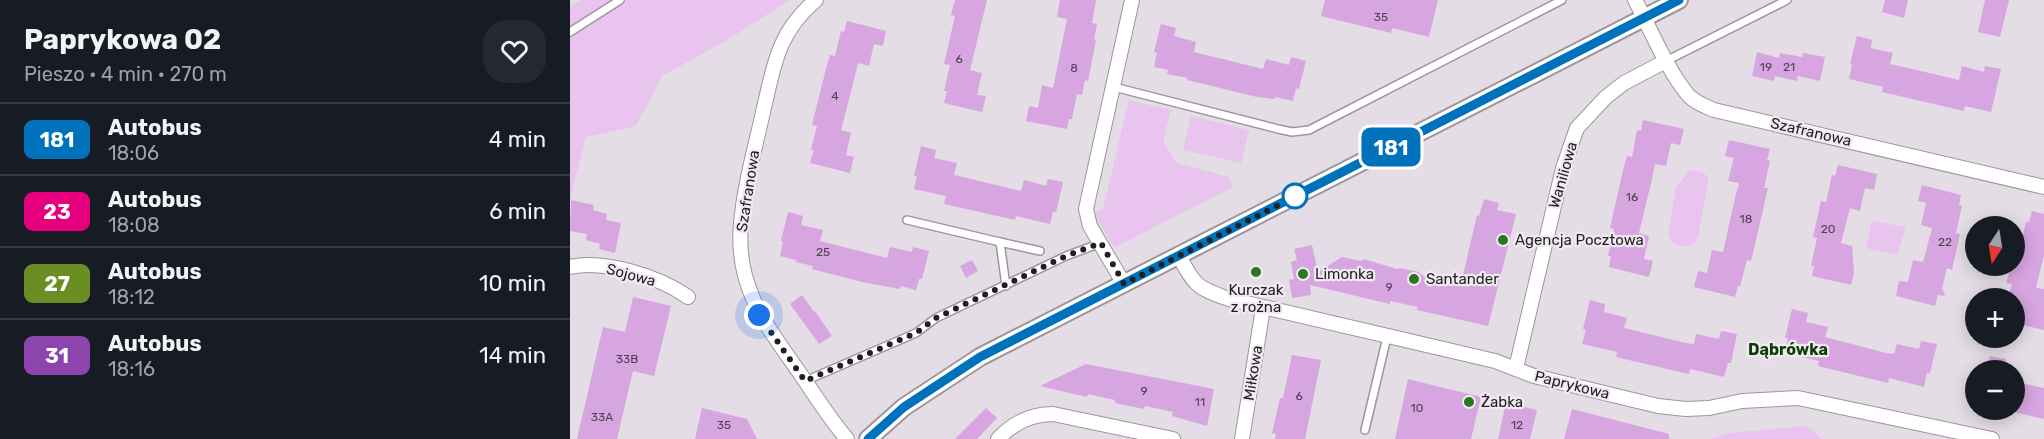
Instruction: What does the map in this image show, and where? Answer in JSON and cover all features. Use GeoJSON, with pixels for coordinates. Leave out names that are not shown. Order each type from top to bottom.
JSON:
{"type":"FeatureCollection","features":[{"type":"Feature","properties":{"kind":"street","name":"Szafranowa"},"geometry":{"type":"LineString","coordinates":[[816,0],[789,30],[778,50],[748,178],[740,225],[744,270],[759,315],[847,439]]}},
{"type":"Feature","properties":{"kind":"street"},"geometry":{"type":"LineString","coordinates":[[1124,284],[1090,226],[1086,209],[1132,0]]}},
{"type":"Feature","properties":{"kind":"street","name":"Szafranowa"},"geometry":{"type":"LineString","coordinates":[[1635,0],[1666,61],[1689,96],[1699,104],[1714,110],[2044,187]]}},
{"type":"Feature","properties":{"kind":"street"},"geometry":{"type":"LineString","coordinates":[[868,439],[904,407],[970,363],[1679,0]]}},
{"type":"Feature","properties":{"kind":"street","name":"Waniliowa"},"geometry":{"type":"LineString","coordinates":[[1516,368],[1563,168],[1577,128],[1606,97],[1624,83],[1666,61]]}},
{"type":"Feature","properties":{"kind":"street","name":"Paprykowa"},"geometry":{"type":"LineString","coordinates":[[1179,256],[1192,280],[1203,290],[1263,308],[1495,361],[1534,376],[1658,406],[1686,409],[1709,408],[1742,401],[1798,398],[1951,435],[1992,439]]}},
{"type":"Feature","properties":{"kind":"street","name":"Sojowa"},"geometry":{"type":"LineString","coordinates":[[570,267],[604,266],[622,270],[656,281],[688,297]]}},
{"type":"Feature","properties":{"kind":"street","name":"Miłkowa"},"geometry":{"type":"LineString","coordinates":[[1242,439],[1263,308]]}},
{"type":"Feature","properties":{"kind":"street"},"geometry":{"type":"LineString","coordinates":[[998,439],[1023,420],[1040,414],[1053,414],[1173,439]]}},
{"type":"Feature","properties":{"kind":"lane"},"geometry":{"type":"LineString","coordinates":[[570,32],[620,0]]}},
{"type":"Feature","properties":{"kind":"lane"},"geometry":{"type":"LineString","coordinates":[[1114,87],[1285,130],[1302,132],[1377,97],[1562,0]]}},
{"type":"Feature","properties":{"kind":"lane"},"geometry":{"type":"LineString","coordinates":[[1666,61],[1787,0]]}},
{"type":"Feature","properties":{"kind":"lane"},"geometry":{"type":"LineString","coordinates":[[907,220],[1040,252]]}},
{"type":"Feature","properties":{"kind":"lane"},"geometry":{"type":"LineString","coordinates":[[1000,242],[1006,286]]}},
{"type":"Feature","properties":{"kind":"lane"},"geometry":{"type":"LineString","coordinates":[[805,381],[916,333],[936,318],[1066,256],[1101,243]]}},
{"type":"Feature","properties":{"kind":"lane"},"geometry":{"type":"LineString","coordinates":[[1365,430],[1387,337]]}},
{"type":"Feature","properties":{"kind":"shaded area"},"geometry":{"type":"Polygon","coordinates":[[[581,0],[790,0],[722,43],[662,76],[636,126],[586,137],[570,199],[570,7],[581,0]]]}},
{"type":"Feature","properties":{"kind":"shaded area"},"geometry":{"type":"Polygon","coordinates":[[[1129,100],[1171,110],[1163,142],[1177,163],[1229,177],[1233,187],[1114,248],[1093,212],[1103,209],[1129,100]]]}},
{"type":"Feature","properties":{"kind":"shaded area"},"geometry":{"type":"Polygon","coordinates":[[[1191,116],[1249,130],[1241,163],[1183,150],[1191,116]]]}},
{"type":"Feature","properties":{"kind":"shaded area"},"geometry":{"type":"Polygon","coordinates":[[[1689,171],[1701,171],[1709,178],[1698,236],[1694,244],[1686,247],[1675,244],[1668,236],[1676,188],[1689,171]]]}},
{"type":"Feature","properties":{"kind":"shaded area"},"geometry":{"type":"Polygon","coordinates":[[[1872,221],[1906,227],[1897,255],[1866,248],[1872,221]]]}},
{"type":"Feature","properties":{"kind":"shaded area"},"geometry":{"type":"Polygon","coordinates":[[[1807,426],[1822,439],[1710,439],[1730,433],[1807,426]]]}},
{"type":"Feature","properties":{"kind":"building"},"geometry":{"type":"Polygon","coordinates":[[[955,0],[987,0],[970,70],[982,73],[977,95],[986,96],[982,112],[944,103],[947,91],[944,91],[950,65],[944,64],[955,16],[951,15],[955,0]]]}},
{"type":"Feature","properties":{"kind":"building"},"geometry":{"type":"Polygon","coordinates":[[[1060,0],[1096,0],[1092,23],[1097,24],[1094,39],[1096,40],[1088,81],[1085,80],[1082,95],[1077,94],[1072,119],[1069,119],[1067,129],[1026,121],[1029,106],[1038,108],[1042,85],[1053,88],[1067,19],[1057,17],[1060,0]]]}},
{"type":"Feature","properties":{"kind":"building"},"geometry":{"type":"Polygon","coordinates":[[[1325,0],[1438,0],[1429,37],[1392,28],[1391,33],[1321,16],[1325,0]]]}},
{"type":"Feature","properties":{"kind":"building"},"geometry":{"type":"Polygon","coordinates":[[[1885,0],[1908,0],[1904,18],[1882,12],[1885,0]]]}},
{"type":"Feature","properties":{"kind":"building"},"geometry":{"type":"Polygon","coordinates":[[[1985,0],[2009,0],[2000,37],[1978,32],[1985,0]]]}},
{"type":"Feature","properties":{"kind":"building"},"geometry":{"type":"Polygon","coordinates":[[[847,21],[886,31],[883,46],[874,44],[869,66],[858,63],[841,130],[851,133],[846,155],[854,157],[850,173],[810,163],[817,126],[812,125],[826,69],[830,55],[835,56],[841,31],[844,32],[847,21]]]}},
{"type":"Feature","properties":{"kind":"building"},"geometry":{"type":"Polygon","coordinates":[[[1161,24],[1176,28],[1174,36],[1196,42],[1194,52],[1263,69],[1266,59],[1289,65],[1291,57],[1306,61],[1299,89],[1296,88],[1293,101],[1275,97],[1275,99],[1257,97],[1187,80],[1188,78],[1167,74],[1168,70],[1154,67],[1157,53],[1154,52],[1161,24]]]}},
{"type":"Feature","properties":{"kind":"building"},"geometry":{"type":"Polygon","coordinates":[[[1857,36],[1872,40],[1871,48],[1893,53],[1890,64],[1959,80],[1962,66],[1984,72],[1985,66],[2001,69],[1991,112],[1965,106],[1964,111],[1882,92],[1883,87],[1849,79],[1857,36]]]}},
{"type":"Feature","properties":{"kind":"building"},"geometry":{"type":"Polygon","coordinates":[[[1757,52],[1779,58],[1780,53],[1802,57],[1803,53],[1825,57],[1820,81],[1798,76],[1797,81],[1775,76],[1774,81],[1752,76],[1757,52]]]}},
{"type":"Feature","properties":{"kind":"building"},"geometry":{"type":"Polygon","coordinates":[[[1643,120],[1684,129],[1680,145],[1671,143],[1666,166],[1655,164],[1639,233],[1649,236],[1644,259],[1653,261],[1649,277],[1609,267],[1611,256],[1608,256],[1614,229],[1610,228],[1623,170],[1627,156],[1632,157],[1637,130],[1641,131],[1643,120]]]}},
{"type":"Feature","properties":{"kind":"building"},"geometry":{"type":"Polygon","coordinates":[[[1729,140],[1770,149],[1767,160],[1770,161],[1764,188],[1768,188],[1751,261],[1747,260],[1735,297],[1694,287],[1698,271],[1707,273],[1712,250],[1723,252],[1739,183],[1728,181],[1734,158],[1725,156],[1729,140]]]}},
{"type":"Feature","properties":{"kind":"building"},"geometry":{"type":"Polygon","coordinates":[[[921,146],[936,150],[934,158],[957,163],[954,175],[1021,191],[1024,180],[1046,186],[1048,179],[1063,182],[1056,212],[1053,212],[1050,224],[1016,216],[1015,220],[944,204],[946,196],[914,189],[917,176],[914,176],[921,146]]]}},
{"type":"Feature","properties":{"kind":"building"},"geometry":{"type":"Polygon","coordinates":[[[1838,165],[1877,174],[1874,190],[1865,188],[1860,211],[1850,208],[1841,243],[1852,246],[1854,273],[1851,285],[1812,276],[1814,266],[1811,266],[1817,238],[1813,237],[1821,201],[1826,202],[1832,175],[1835,176],[1838,165]]]}},
{"type":"Feature","properties":{"kind":"building"},"geometry":{"type":"Polygon","coordinates":[[[1922,185],[1961,195],[1959,205],[1962,206],[1956,233],[1960,234],[1952,270],[1947,268],[1942,288],[1945,296],[1938,295],[1935,306],[1896,296],[1899,281],[1908,282],[1913,260],[1923,262],[1932,228],[1921,225],[1926,203],[1918,201],[1922,185]]]}},
{"type":"Feature","properties":{"kind":"building"},"geometry":{"type":"Polygon","coordinates":[[[1484,199],[1499,203],[1497,210],[1516,214],[1488,326],[1417,310],[1418,307],[1390,301],[1390,304],[1310,285],[1311,295],[1292,298],[1289,280],[1294,279],[1291,262],[1297,260],[1294,249],[1312,245],[1318,272],[1342,257],[1361,261],[1364,259],[1461,284],[1477,215],[1479,216],[1484,199]]]}},
{"type":"Feature","properties":{"kind":"building"},"geometry":{"type":"Polygon","coordinates":[[[571,200],[594,205],[593,210],[607,214],[606,220],[621,223],[615,253],[599,249],[600,244],[586,240],[587,234],[570,231],[571,200]]]}},
{"type":"Feature","properties":{"kind":"building"},"geometry":{"type":"Polygon","coordinates":[[[2032,211],[2044,214],[2044,255],[2036,288],[2044,289],[2044,330],[2025,326],[2025,288],[2011,288],[2012,284],[2006,283],[2008,276],[2025,276],[2025,226],[2026,222],[2029,222],[2032,211]]]}},
{"type":"Feature","properties":{"kind":"building"},"geometry":{"type":"Polygon","coordinates":[[[788,212],[803,216],[801,225],[823,230],[820,241],[887,258],[890,247],[912,252],[913,247],[929,251],[922,279],[919,279],[916,290],[862,282],[812,269],[813,266],[780,256],[788,212]]]}},
{"type":"Feature","properties":{"kind":"building"},"geometry":{"type":"Polygon","coordinates":[[[972,260],[978,271],[966,278],[960,266],[972,260]]]}},
{"type":"Feature","properties":{"kind":"building"},"geometry":{"type":"Polygon","coordinates":[[[802,295],[832,336],[819,344],[790,304],[802,295]]]}},
{"type":"Feature","properties":{"kind":"building"},"geometry":{"type":"Polygon","coordinates":[[[633,297],[671,306],[654,376],[633,371],[617,439],[577,439],[603,327],[625,332],[633,297]]]}},
{"type":"Feature","properties":{"kind":"building"},"geometry":{"type":"Polygon","coordinates":[[[1590,300],[1605,304],[1604,312],[1627,318],[1624,328],[1686,343],[1694,344],[1696,334],[1719,339],[1721,331],[1737,334],[1731,363],[1728,363],[1724,377],[1690,369],[1689,374],[1616,357],[1617,352],[1582,344],[1590,300]]]}},
{"type":"Feature","properties":{"kind":"building"},"geometry":{"type":"Polygon","coordinates":[[[1792,309],[1808,313],[1806,322],[1828,327],[1825,337],[1886,353],[1894,354],[1897,344],[1919,349],[1921,341],[1937,344],[1924,387],[1889,378],[1888,383],[1867,378],[1818,366],[1819,361],[1785,353],[1788,338],[1785,338],[1792,309]]]}},
{"type":"Feature","properties":{"kind":"building"},"geometry":{"type":"Polygon","coordinates":[[[1292,355],[1321,360],[1305,439],[1275,439],[1276,434],[1272,433],[1280,398],[1283,398],[1292,355]]]}},
{"type":"Feature","properties":{"kind":"building"},"geometry":{"type":"Polygon","coordinates":[[[1990,356],[2006,359],[2006,360],[1989,360],[1990,356]]]}},
{"type":"Feature","properties":{"kind":"building"},"geometry":{"type":"Polygon","coordinates":[[[1086,364],[1214,389],[1207,426],[1172,416],[1173,412],[1145,406],[1144,409],[1088,394],[1087,397],[1040,386],[1086,364]]]}},
{"type":"Feature","properties":{"kind":"building"},"geometry":{"type":"Polygon","coordinates":[[[1408,379],[1481,397],[1471,439],[1395,439],[1408,379]]]}},
{"type":"Feature","properties":{"kind":"building"},"geometry":{"type":"Polygon","coordinates":[[[2025,384],[2044,388],[2044,419],[2025,415],[2025,384]]]}},
{"type":"Feature","properties":{"kind":"building"},"geometry":{"type":"Polygon","coordinates":[[[1506,403],[1537,410],[1530,439],[1498,439],[1506,403]]]}},
{"type":"Feature","properties":{"kind":"building"},"geometry":{"type":"Polygon","coordinates":[[[702,408],[747,419],[757,439],[695,439],[702,408]]]}},
{"type":"Feature","properties":{"kind":"building"},"geometry":{"type":"Polygon","coordinates":[[[986,408],[997,418],[977,439],[955,439],[986,408]]]}},
{"type":"Feature","properties":{"kind":"building"},"geometry":{"type":"Polygon","coordinates":[[[1572,409],[1669,434],[1669,439],[1564,439],[1572,409]]]}},
{"type":"Feature","properties":{"kind":"bus line","name":"181"},"geometry":{"type":"LineString","coordinates":[[868,439],[904,407],[980,357],[1679,0]]}},
{"type":"Feature","properties":{"kind":"place","name":"Agencja Pocztowa"},"geometry":{"type":"Point","coordinates":[1503,240]}},
{"type":"Feature","properties":{"kind":"place","name":"Kurczak z rożna"},"geometry":{"type":"Point","coordinates":[1256,272]}},
{"type":"Feature","properties":{"kind":"place","name":"Limonka"},"geometry":{"type":"Point","coordinates":[1303,274]}},
{"type":"Feature","properties":{"kind":"place","name":"Santander"},"geometry":{"type":"Point","coordinates":[1414,279]}},
{"type":"Feature","properties":{"kind":"place","name":"Żabka"},"geometry":{"type":"Point","coordinates":[1469,402]}},
{"type":"Feature","properties":{"kind":"district","name":"Dąbrówka"},"geometry":{"type":"Point","coordinates":[1788,349]}},
{"type":"Feature","properties":{"kind":"route"},"geometry":{"type":"LineString","coordinates":[[759,315],[805,381],[916,333],[936,318],[1066,256],[1101,243],[1124,284],[1300,194],[1295,196]]}}]}
